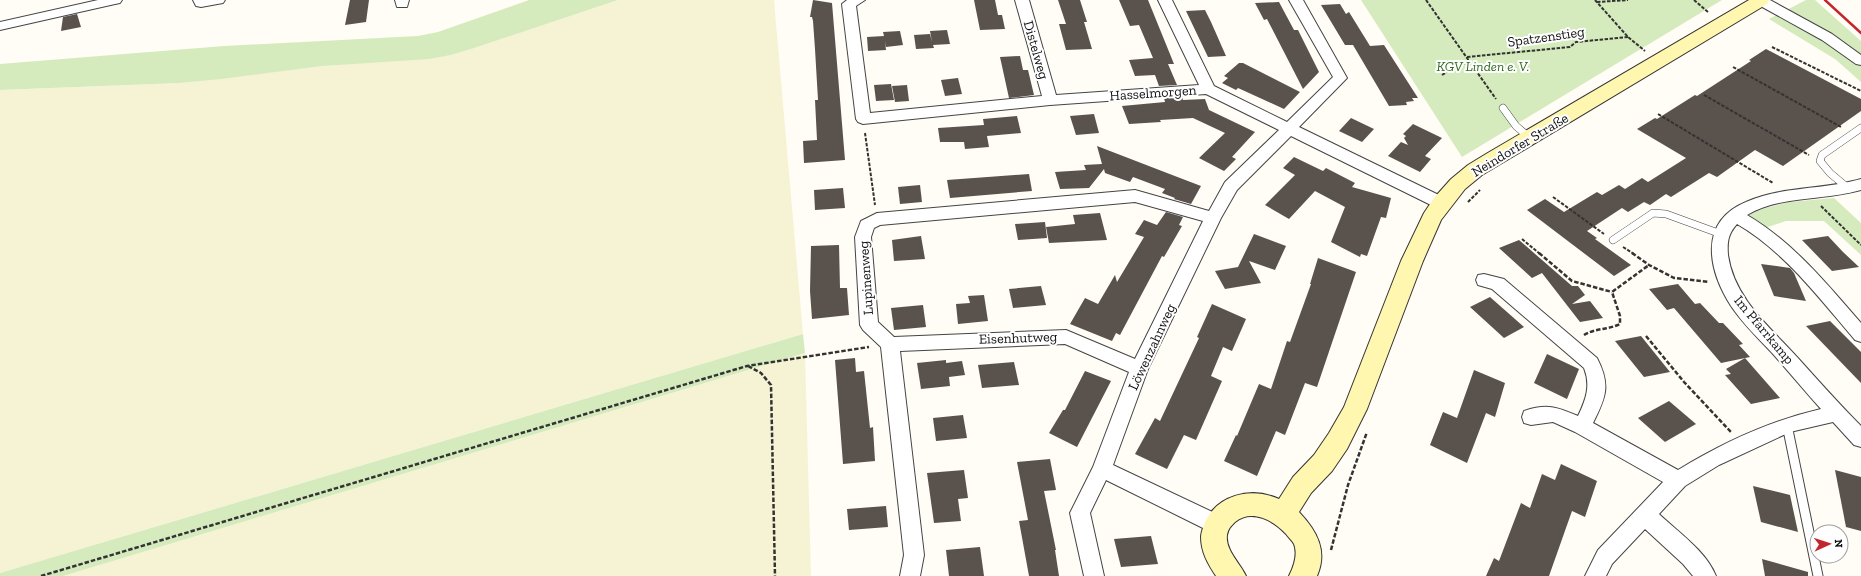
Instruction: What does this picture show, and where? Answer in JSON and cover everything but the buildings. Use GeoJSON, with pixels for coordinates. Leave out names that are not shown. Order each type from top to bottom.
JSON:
{"type":"FeatureCollection","features":[{"type":"Feature","properties":{"kind":"street"},"geometry":{"type":"LineString","coordinates":[[0,26],[115,0]]}},
{"type":"Feature","properties":{"kind":"street"},"geometry":{"type":"LineString","coordinates":[[200,0],[201,3],[218,0]]}},
{"type":"Feature","properties":{"kind":"street"},"geometry":{"type":"LineString","coordinates":[[858,0],[849,4],[863,119]]}},
{"type":"Feature","properties":{"kind":"street","name":"Distelweg"},"geometry":{"type":"LineString","coordinates":[[1022,0],[1050,100]]}},
{"type":"Feature","properties":{"kind":"street"},"geometry":{"type":"LineString","coordinates":[[1164,0],[1208,90]]}},
{"type":"Feature","properties":{"kind":"street","name":"Löwenzahnweg"},"geometry":{"type":"LineString","coordinates":[[1102,470],[1139,369],[1213,218],[1231,186],[1340,78],[1296,0]]}},
{"type":"Feature","properties":{"kind":"street"},"geometry":{"type":"LineString","coordinates":[[1761,0],[1827,37],[1861,61]]}},
{"type":"Feature","properties":{"kind":"street","name":"Neindorfer Straße"},"geometry":{"type":"LineString","coordinates":[[1284,514],[1302,485],[1322,463],[1338,441],[1355,409],[1412,261],[1431,218],[1441,203],[1458,184],[1475,170],[1761,0]]}},
{"type":"Feature","properties":{"kind":"street","name":"Hasselmorgen"},"geometry":{"type":"LineString","coordinates":[[863,119],[1050,100],[1208,90],[1441,203]]}},
{"type":"Feature","properties":{"kind":"street"},"geometry":{"type":"LineString","coordinates":[[1721,234],[1735,216],[1755,204],[1800,194],[1855,187]]}},
{"type":"Feature","properties":{"kind":"street"},"geometry":{"type":"LineString","coordinates":[[877,219],[1135,196],[1213,218]]}},
{"type":"Feature","properties":{"kind":"street"},"geometry":{"type":"LineString","coordinates":[[1735,216],[1759,230],[1780,248],[1809,276],[1861,335]]}},
{"type":"Feature","properties":{"kind":"street","name":"Lupinenweg"},"geometry":{"type":"LineString","coordinates":[[877,219],[867,225],[863,237],[870,325],[890,344]]}},
{"type":"Feature","properties":{"kind":"street","name":"Im Pfarrkamp"},"geometry":{"type":"LineString","coordinates":[[1721,234],[1720,254],[1727,285],[1759,328],[1861,439]]}},
{"type":"Feature","properties":{"kind":"street"},"geometry":{"type":"LineString","coordinates":[[1484,280],[1498,284],[1591,363],[1597,376],[1599,390],[1582,426]]}},
{"type":"Feature","properties":{"kind":"street","name":"Eisenhutweg"},"geometry":{"type":"LineString","coordinates":[[890,344],[1066,336],[1139,369]]}},
{"type":"Feature","properties":{"kind":"street"},"geometry":{"type":"LineString","coordinates":[[890,344],[914,555],[910,576]]}},
{"type":"Feature","properties":{"kind":"street"},"geometry":{"type":"LineString","coordinates":[[1595,576],[1605,557],[1678,480],[1712,459],[1787,425],[1836,413]]}},
{"type":"Feature","properties":{"kind":"street"},"geometry":{"type":"LineString","coordinates":[[1531,417],[1554,414],[1582,426],[1678,480]]}},
{"type":"Feature","properties":{"kind":"street"},"geometry":{"type":"LineString","coordinates":[[1094,576],[1080,513],[1102,470],[1216,524]]}},
{"type":"Feature","properties":{"kind":"street"},"geometry":{"type":"LineString","coordinates":[[1232,576],[1221,564],[1215,551],[1213,538],[1216,524],[1224,513],[1237,506],[1252,504],[1268,506],[1284,514],[1296,524],[1305,538],[1309,552],[1308,567],[1303,576]]}},
{"type":"Feature","properties":{"kind":"street"},"geometry":{"type":"LineString","coordinates":[[1645,515],[1690,557],[1706,576]]}},
{"type":"Feature","properties":{"kind":"lane"},"geometry":{"type":"LineString","coordinates":[[1503,108],[1516,126],[1530,138]]}},
{"type":"Feature","properties":{"kind":"lane"},"geometry":{"type":"LineString","coordinates":[[1855,187],[1830,173],[1820,161],[1822,155],[1861,128]]}},
{"type":"Feature","properties":{"kind":"lane"},"geometry":{"type":"LineString","coordinates":[[1612,240],[1653,213],[1666,214],[1721,234]]}},
{"type":"Feature","properties":{"kind":"lane"},"geometry":{"type":"LineString","coordinates":[[1787,425],[1818,576]]}},
{"type":"Feature","properties":{"kind":"path"},"geometry":{"type":"LineString","coordinates":[[1426,0],[1503,108]]}},
{"type":"Feature","properties":{"kind":"path"},"geometry":{"type":"LineString","coordinates":[[1596,1],[1628,0]]}},
{"type":"Feature","properties":{"kind":"path"},"geometry":{"type":"LineString","coordinates":[[1596,1],[1636,45],[1661,60]]}},
{"type":"Feature","properties":{"kind":"path","name":"Spatzenstieg"},"geometry":{"type":"LineString","coordinates":[[1467,57],[1570,47],[1576,42],[1628,37]]}},
{"type":"Feature","properties":{"kind":"path"},"geometry":{"type":"LineString","coordinates":[[1772,46],[1861,91]]}},
{"type":"Feature","properties":{"kind":"path"},"geometry":{"type":"LineString","coordinates":[[1442,75],[1458,65],[1470,62]]}},
{"type":"Feature","properties":{"kind":"path"},"geometry":{"type":"LineString","coordinates":[[1733,67],[1852,133]]}},
{"type":"Feature","properties":{"kind":"path"},"geometry":{"type":"LineString","coordinates":[[1704,95],[1820,161]]}},
{"type":"Feature","properties":{"kind":"path"},"geometry":{"type":"LineString","coordinates":[[1658,114],[1800,194],[1861,245]]}},
{"type":"Feature","properties":{"kind":"path"},"geometry":{"type":"LineString","coordinates":[[863,119],[877,219]]}},
{"type":"Feature","properties":{"kind":"path"},"geometry":{"type":"LineString","coordinates":[[1553,197],[1649,265],[1674,278],[1727,285]]}},
{"type":"Feature","properties":{"kind":"path"},"geometry":{"type":"LineString","coordinates":[[1522,239],[1572,281],[1612,292]]}},
{"type":"Feature","properties":{"kind":"path"},"geometry":{"type":"LineString","coordinates":[[1612,292],[1649,265]]}},
{"type":"Feature","properties":{"kind":"path"},"geometry":{"type":"LineString","coordinates":[[1570,344],[1586,334],[1597,330],[1613,328],[1620,324],[1620,316],[1612,292]]}},
{"type":"Feature","properties":{"kind":"path"},"geometry":{"type":"LineString","coordinates":[[1646,336],[1684,382],[1743,444]]}},
{"type":"Feature","properties":{"kind":"path"},"geometry":{"type":"LineString","coordinates":[[41,576],[747,366],[890,344]]}},
{"type":"Feature","properties":{"kind":"path"},"geometry":{"type":"LineString","coordinates":[[747,366],[759,370],[766,376],[771,385],[775,576]]}},
{"type":"Feature","properties":{"kind":"shaded area"},"geometry":{"type":"Polygon","coordinates":[[[618,0],[774,0],[803,334],[0,573],[0,90],[180,83],[323,66],[451,55],[618,0]]]}},
{"type":"Feature","properties":{"kind":"shaded area"},"geometry":{"type":"Polygon","coordinates":[[[805,353],[811,576],[63,576],[805,353]]]}},
{"type":"Feature","properties":{"kind":"green space"},"geometry":{"type":"Polygon","coordinates":[[[529,0],[618,0],[474,48],[451,55],[429,59],[323,66],[180,83],[0,90],[0,64],[224,46],[418,36],[438,32],[529,0]]]}},
{"type":"Feature","properties":{"kind":"green space","name":"KGV Linden e. V."},"geometry":{"type":"Polygon","coordinates":[[[1361,0],[1722,0],[1462,157],[1361,0]]]}},
{"type":"Feature","properties":{"kind":"green space"},"geometry":{"type":"Polygon","coordinates":[[[1806,0],[1815,0],[1861,41],[1861,82],[1835,59],[1769,19],[1806,0]]]}},
{"type":"Feature","properties":{"kind":"green space"},"geometry":{"type":"Polygon","coordinates":[[[1834,198],[1861,223],[1861,255],[1824,221],[1786,221],[1759,230],[1735,216],[1789,202],[1834,198]]]}},
{"type":"Feature","properties":{"kind":"green space"},"geometry":{"type":"Polygon","coordinates":[[[803,334],[805,353],[63,576],[0,576],[0,573],[803,334]]]}},
{"type":"Feature","properties":{"kind":"railway"},"geometry":{"type":"LineString","coordinates":[[1825,0],[1861,33]]}}]}
